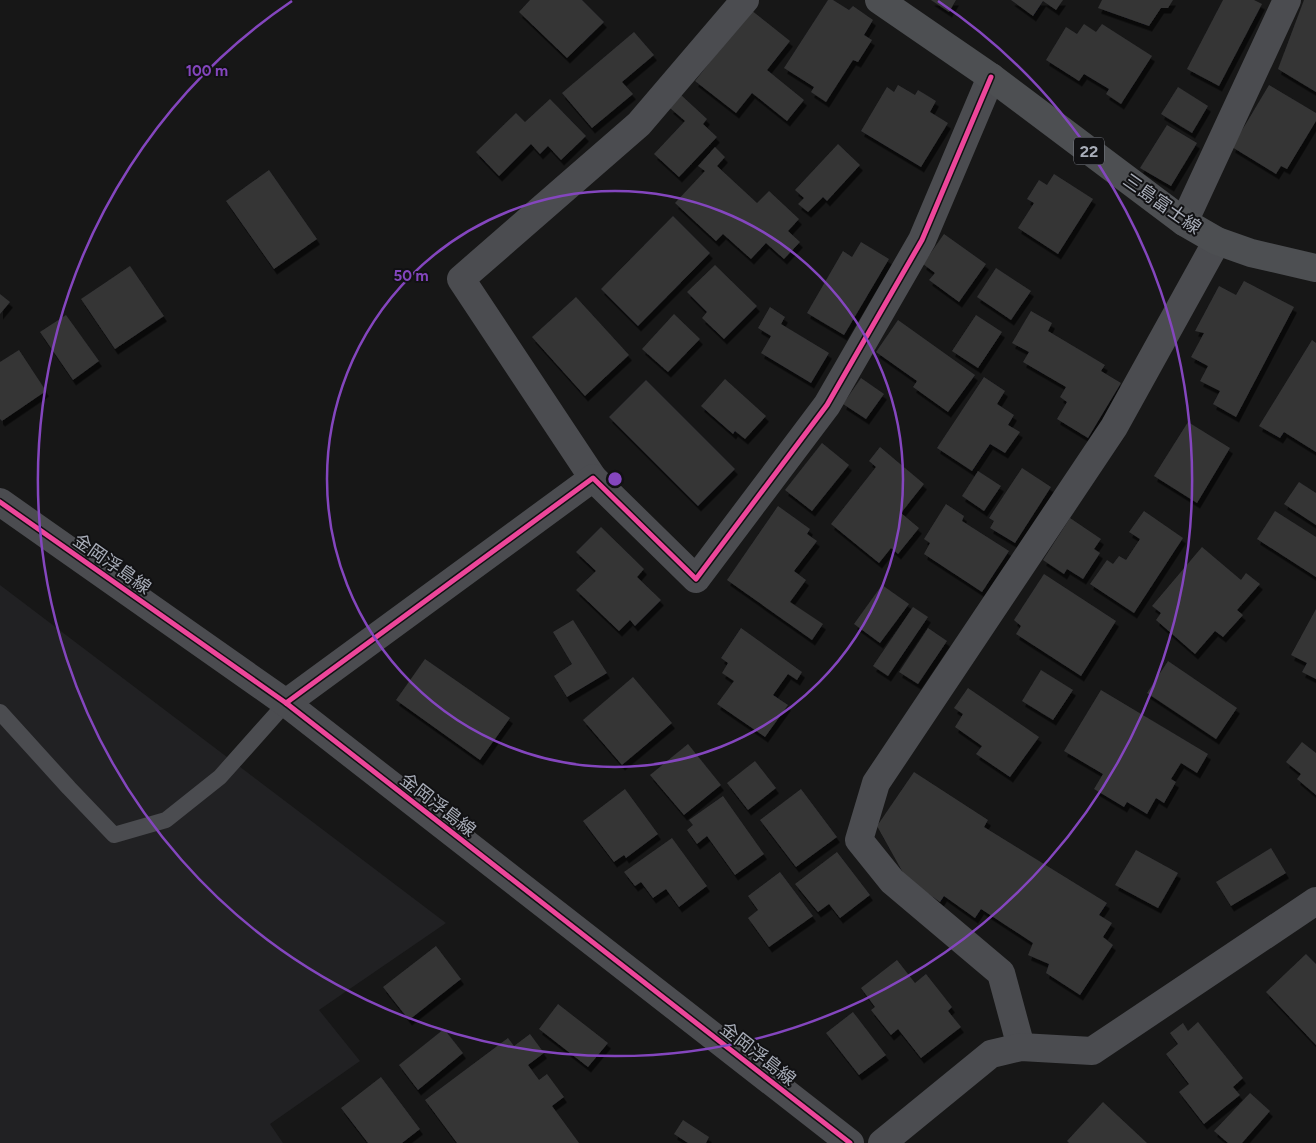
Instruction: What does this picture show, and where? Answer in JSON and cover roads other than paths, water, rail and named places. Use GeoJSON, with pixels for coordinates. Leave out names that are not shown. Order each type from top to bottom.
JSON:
{"type":"FeatureCollection","features":[{"type":"Feature","properties":{"kind":"main road","name":"三島富士線"},"geometry":{"type":"LineString","coordinates":[[879,0],[991,77],[1184,222],[1217,241],[1251,253],[1316,268]]}},
{"type":"Feature","properties":{"kind":"street"},"geometry":{"type":"LineString","coordinates":[[745,0],[639,124],[460,279],[593,478],[696,579],[827,405],[922,240],[991,77]]}},
{"type":"Feature","properties":{"kind":"street"},"geometry":{"type":"LineString","coordinates":[[1184,222],[1287,0]]}},
{"type":"Feature","properties":{"kind":"street"},"geometry":{"type":"LineString","coordinates":[[1021,1046],[1001,973],[892,881],[859,840],[876,782],[1114,427],[1217,241]]}},
{"type":"Feature","properties":{"kind":"street"},"geometry":{"type":"LineString","coordinates":[[286,703],[593,478]]}},
{"type":"Feature","properties":{"kind":"street","name":"金岡浮島線"},"geometry":{"type":"LineString","coordinates":[[0,502],[286,703],[850,1143]]}},
{"type":"Feature","properties":{"kind":"street"},"geometry":{"type":"LineString","coordinates":[[882,1143],[991,1054],[1021,1046],[1092,1051],[1316,901]]}},
{"type":"Feature","properties":{"kind":"lane"},"geometry":{"type":"LineString","coordinates":[[0,712],[114,835],[166,820],[220,777],[286,703]]}}]}
